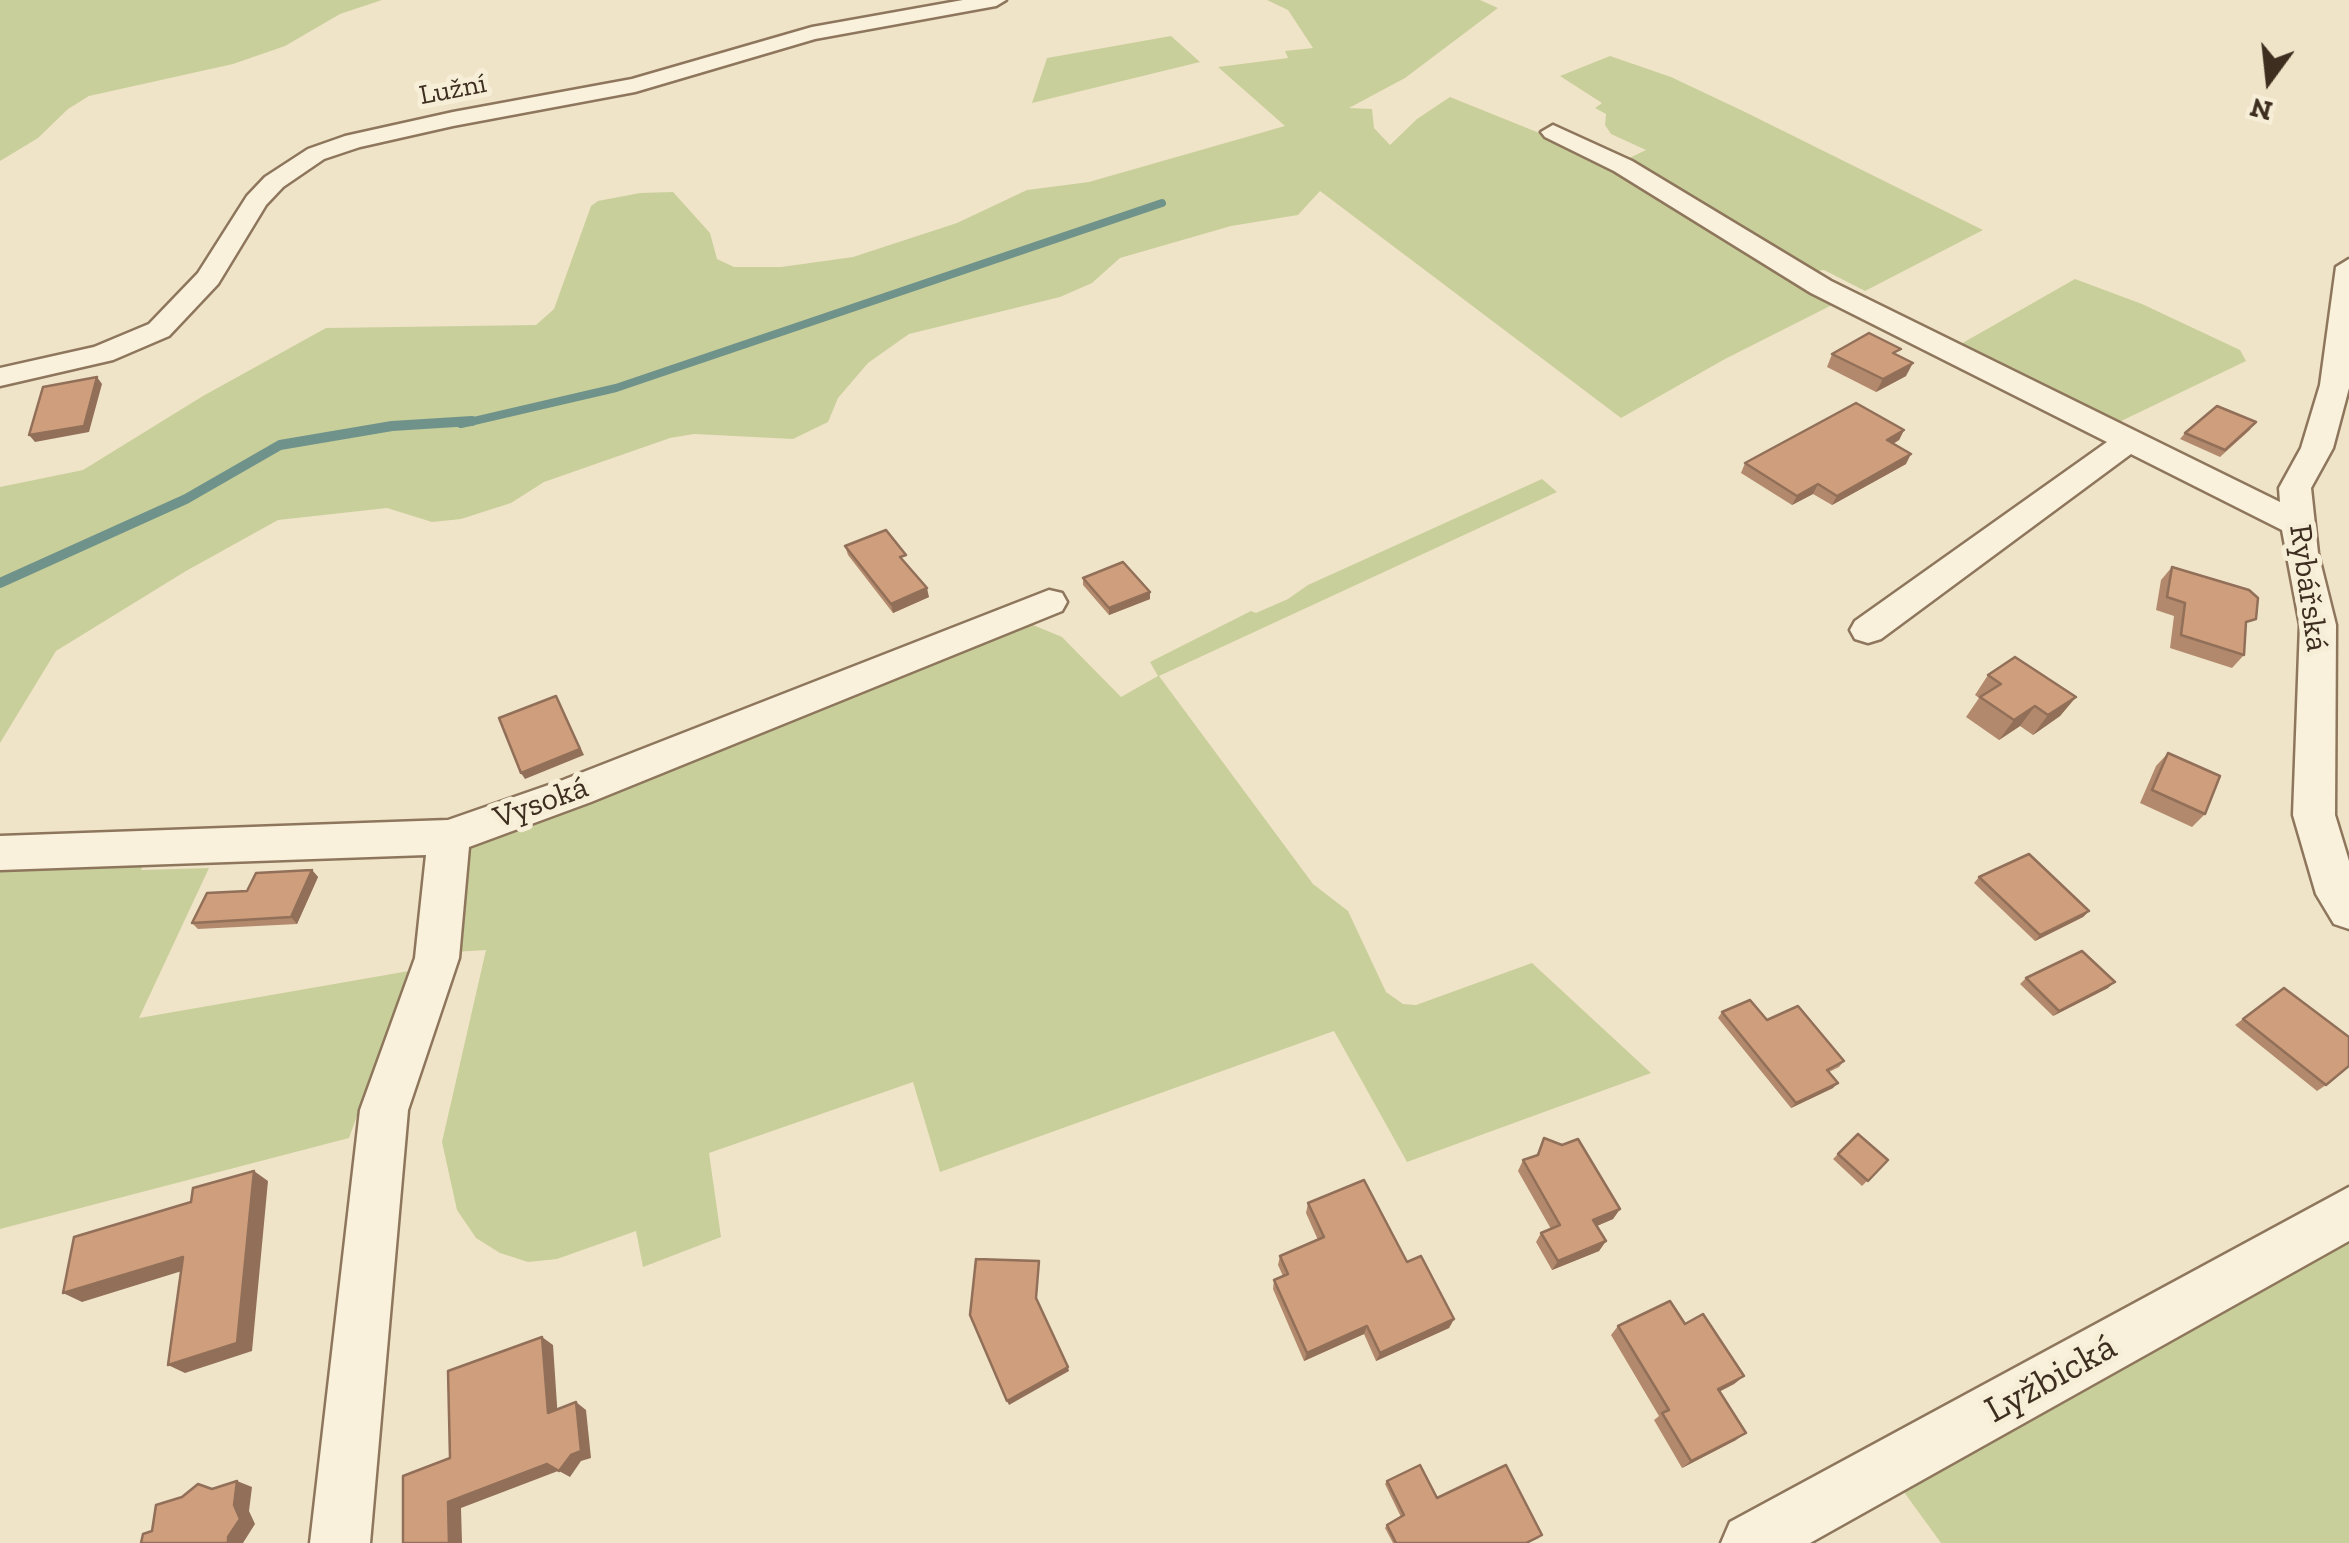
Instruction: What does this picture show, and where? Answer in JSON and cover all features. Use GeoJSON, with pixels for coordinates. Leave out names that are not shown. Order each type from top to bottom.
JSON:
{"type":"FeatureCollection","features":[{"type":"Feature","properties":{"kind":"street","name":"Lužní"},"geometry":{"type":"LineString","coordinates":[[0,377],[103,354],[159,330],[208,278],[256,200],[274,182],[316,154],[453,119],[635,85],[812,33],[996,0]]}},
{"type":"Feature","properties":{"kind":"street"},"geometry":{"type":"LineString","coordinates":[[1553,132],[1624,166],[1821,287],[2299,525]]}},
{"type":"Feature","properties":{"kind":"street","name":"Rybářská"},"geometry":{"type":"LineString","coordinates":[[2349,267],[2334,386],[2317,448],[2295,488],[2318,625],[2314,814],[2338,894],[2349,911]]}},
{"type":"Feature","properties":{"kind":"street"},"geometry":{"type":"LineString","coordinates":[[1868,630],[1998,532],[2128,442]]}},
{"type":"Feature","properties":{"kind":"street","name":"Vysoká"},"geometry":{"type":"LineString","coordinates":[[0,853],[449,837],[1049,602]]}},
{"type":"Feature","properties":{"kind":"street"},"geometry":{"type":"LineString","coordinates":[[340,1543],[384,1110],[437,958],[449,837]]}},
{"type":"Feature","properties":{"kind":"street","name":"Lyžbická"},"geometry":{"type":"LineString","coordinates":[[1752,1543],[2349,1213]]}},
{"type":"Feature","properties":{"kind":"green space"},"geometry":{"type":"Polygon","coordinates":[[[0,0],[382,0],[340,14],[285,46],[233,64],[89,96],[68,109],[38,138],[0,161],[0,0]]]}},
{"type":"Feature","properties":{"kind":"green space"},"geometry":{"type":"Polygon","coordinates":[[[1267,0],[1480,0],[1498,8],[1405,78],[1349,108],[1372,109],[1374,128],[1390,145],[1417,119],[1450,97],[1579,149],[1840,301],[1725,359],[1621,418],[1320,191],[1298,215],[1231,226],[1120,258],[1092,283],[1060,297],[909,334],[868,363],[838,398],[828,422],[793,439],[694,434],[670,438],[544,482],[511,503],[461,519],[432,522],[387,508],[278,520],[56,651],[0,743],[0,487],[83,470],[203,396],[326,328],[536,325],[554,309],[591,206],[598,201],[673,192],[710,233],[717,259],[734,267],[781,267],[853,257],[957,223],[1027,190],[1089,182],[1285,126],[1218,67],[1288,58],[1285,51],[1313,48],[1288,10],[1267,0]]]}},
{"type":"Feature","properties":{"kind":"green space"},"geometry":{"type":"Polygon","coordinates":[[[1171,36],[1200,62],[1032,103],[1047,58],[1171,36]]]}},
{"type":"Feature","properties":{"kind":"green space"},"geometry":{"type":"Polygon","coordinates":[[[1610,56],[1671,77],[1983,230],[1865,291],[1824,270],[1811,272],[1621,162],[1646,150],[1611,134],[1605,125],[1606,114],[1595,108],[1602,103],[1560,76],[1610,56]]]}},
{"type":"Feature","properties":{"kind":"green space"},"geometry":{"type":"Polygon","coordinates":[[[2075,279],[2142,304],[2240,350],[2246,361],[2115,424],[1952,349],[2075,279]]]}},
{"type":"Feature","properties":{"kind":"green space"},"geometry":{"type":"Polygon","coordinates":[[[1542,479],[1557,492],[1159,676],[1313,884],[1348,911],[1386,992],[1403,1004],[1416,1005],[1532,963],[1651,1073],[1407,1162],[1334,1031],[940,1172],[913,1082],[709,1153],[721,1237],[643,1267],[636,1231],[557,1259],[528,1262],[500,1253],[476,1238],[457,1210],[442,1142],[486,950],[453,952],[468,839],[1021,626],[1033,625],[1062,637],[1121,697],[1158,676],[1150,662],[1251,611],[1256,613],[1288,599],[1308,585],[1542,479]]]}},
{"type":"Feature","properties":{"kind":"green space"},"geometry":{"type":"Polygon","coordinates":[[[146,857],[141,870],[209,868],[139,1018],[409,971],[349,1138],[0,1229],[0,864],[146,857]]]}},
{"type":"Feature","properties":{"kind":"green space"},"geometry":{"type":"Polygon","coordinates":[[[2349,1240],[2349,1543],[1941,1543],[1901,1488],[2349,1240]]]}},
{"type":"Feature","properties":{"kind":"building"},"geometry":{"type":"Polygon","coordinates":[[[1869,333],[1901,349],[1893,353],[1913,363],[1883,379],[1832,354],[1869,333]]]}},
{"type":"Feature","properties":{"kind":"building"},"geometry":{"type":"Polygon","coordinates":[[[97,377],[84,426],[29,435],[43,387],[97,377]]]}},
{"type":"Feature","properties":{"kind":"building"},"geometry":{"type":"Polygon","coordinates":[[[1856,403],[1904,430],[1887,440],[1911,454],[1837,496],[1818,484],[1797,496],[1745,463],[1856,403]]]}},
{"type":"Feature","properties":{"kind":"building"},"geometry":{"type":"Polygon","coordinates":[[[2217,406],[2256,422],[2225,450],[2185,433],[2217,406]]]}},
{"type":"Feature","properties":{"kind":"building"},"geometry":{"type":"Polygon","coordinates":[[[886,530],[906,555],[900,557],[927,588],[891,604],[845,546],[886,530]]]}},
{"type":"Feature","properties":{"kind":"building"},"geometry":{"type":"Polygon","coordinates":[[[1123,562],[1150,592],[1109,608],[1083,578],[1123,562]]]}},
{"type":"Feature","properties":{"kind":"building"},"geometry":{"type":"Polygon","coordinates":[[[2172,567],[2249,590],[2258,598],[2256,619],[2246,622],[2244,655],[2181,635],[2185,603],[2167,597],[2172,567]]]}},
{"type":"Feature","properties":{"kind":"building"},"geometry":{"type":"Polygon","coordinates":[[[2015,657],[2076,697],[2048,715],[2035,706],[2014,720],[1980,697],[2001,684],[1988,675],[2015,657]]]}},
{"type":"Feature","properties":{"kind":"building"},"geometry":{"type":"Polygon","coordinates":[[[556,696],[580,749],[521,773],[499,718],[556,696]]]}},
{"type":"Feature","properties":{"kind":"building"},"geometry":{"type":"Polygon","coordinates":[[[2168,753],[2220,776],[2205,814],[2152,790],[2168,753]]]}},
{"type":"Feature","properties":{"kind":"building"},"geometry":{"type":"Polygon","coordinates":[[[2029,854],[2089,911],[2040,935],[1979,877],[2029,854]]]}},
{"type":"Feature","properties":{"kind":"building"},"geometry":{"type":"Polygon","coordinates":[[[312,870],[291,917],[192,923],[207,893],[247,891],[256,873],[312,870]]]}},
{"type":"Feature","properties":{"kind":"building"},"geometry":{"type":"Polygon","coordinates":[[[2082,951],[2115,982],[2059,1011],[2026,978],[2082,951]]]}},
{"type":"Feature","properties":{"kind":"building"},"geometry":{"type":"Polygon","coordinates":[[[2284,988],[2349,1037],[2349,1066],[2326,1085],[2243,1019],[2284,988]]]}},
{"type":"Feature","properties":{"kind":"building"},"geometry":{"type":"Polygon","coordinates":[[[1750,1000],[1767,1020],[1798,1006],[1844,1061],[1827,1070],[1838,1083],[1796,1103],[1722,1012],[1750,1000]]]}},
{"type":"Feature","properties":{"kind":"building"},"geometry":{"type":"Polygon","coordinates":[[[1858,1134],[1888,1160],[1868,1181],[1838,1154],[1858,1134]]]}},
{"type":"Feature","properties":{"kind":"building"},"geometry":{"type":"Polygon","coordinates":[[[1544,1138],[1562,1145],[1578,1139],[1620,1209],[1593,1220],[1606,1241],[1558,1261],[1541,1233],[1560,1225],[1523,1160],[1538,1155],[1544,1138]]]}},
{"type":"Feature","properties":{"kind":"building"},"geometry":{"type":"Polygon","coordinates":[[[254,1171],[237,1343],[168,1365],[183,1257],[63,1293],[74,1237],[191,1202],[193,1188],[254,1171]]]}},
{"type":"Feature","properties":{"kind":"building"},"geometry":{"type":"Polygon","coordinates":[[[1364,1180],[1407,1262],[1421,1256],[1454,1319],[1380,1353],[1367,1326],[1307,1353],[1274,1280],[1288,1274],[1280,1256],[1324,1237],[1308,1203],[1364,1180]]]}},
{"type":"Feature","properties":{"kind":"building"},"geometry":{"type":"Polygon","coordinates":[[[976,1259],[1039,1261],[1036,1298],[1068,1367],[1007,1401],[970,1315],[976,1259]]]}},
{"type":"Feature","properties":{"kind":"building"},"geometry":{"type":"Polygon","coordinates":[[[1670,1301],[1685,1324],[1703,1314],[1744,1376],[1718,1389],[1746,1433],[1691,1461],[1662,1413],[1669,1410],[1618,1326],[1670,1301]]]}},
{"type":"Feature","properties":{"kind":"building"},"geometry":{"type":"Polygon","coordinates":[[[542,1337],[548,1413],[576,1402],[581,1451],[571,1455],[559,1471],[547,1464],[448,1502],[449,1543],[403,1543],[403,1476],[450,1458],[448,1371],[542,1337]]]}},
{"type":"Feature","properties":{"kind":"building"},"geometry":{"type":"Polygon","coordinates":[[[1420,1465],[1437,1498],[1506,1465],[1542,1535],[1526,1543],[1396,1543],[1387,1525],[1404,1515],[1387,1481],[1420,1465]]]}},
{"type":"Feature","properties":{"kind":"building"},"geometry":{"type":"Polygon","coordinates":[[[237,1481],[234,1505],[240,1519],[228,1543],[141,1543],[143,1534],[152,1531],[156,1505],[182,1497],[198,1484],[212,1489],[237,1481]]]}},
{"type":"Feature","properties":{"kind":"waterway"},"geometry":{"type":"LineString","coordinates":[[461,424],[616,388],[1162,203]]}},
{"type":"Feature","properties":{"kind":"waterway"},"geometry":{"type":"LineString","coordinates":[[0,583],[186,499],[280,445],[392,426],[472,421]]}}]}
